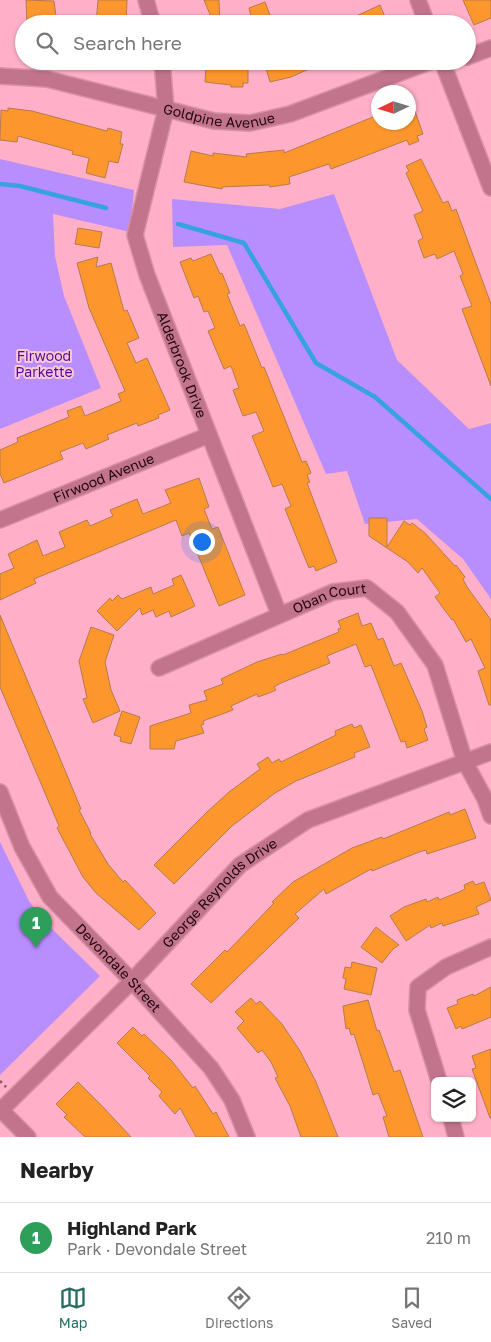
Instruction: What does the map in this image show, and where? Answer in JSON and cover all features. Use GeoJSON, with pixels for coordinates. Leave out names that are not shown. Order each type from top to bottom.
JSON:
{"type":"FeatureCollection","features":[{"type":"Feature","properties":{"kind":"street"},"geometry":{"type":"LineString","coordinates":[[146,0],[150,15]]}},
{"type":"Feature","properties":{"kind":"street"},"geometry":{"type":"LineString","coordinates":[[418,0],[424,15]]}},
{"type":"Feature","properties":{"kind":"street"},"geometry":{"type":"LineString","coordinates":[[476,54],[491,48]]}},
{"type":"Feature","properties":{"kind":"street","name":"Alderbrook Drive"},"geometry":{"type":"LineString","coordinates":[[163,70],[166,109],[135,235],[148,275],[279,614]]}},
{"type":"Feature","properties":{"kind":"street","name":"Goldpine Avenue"},"geometry":{"type":"LineString","coordinates":[[0,76],[47,79],[214,121],[250,123],[290,114],[408,70]]}},
{"type":"Feature","properties":{"kind":"street"},"geometry":{"type":"LineString","coordinates":[[445,70],[491,188]]}},
{"type":"Feature","properties":{"kind":"street","name":"Firwood Avenue"},"geometry":{"type":"LineString","coordinates":[[0,520],[209,435]]}},
{"type":"Feature","properties":{"kind":"street","name":"Oban Court"},"geometry":{"type":"LineString","coordinates":[[159,668],[333,592],[367,588],[397,612],[435,665],[465,762],[485,799],[491,816]]}},
{"type":"Feature","properties":{"kind":"street","name":"George Reynolds Drive"},"geometry":{"type":"LineString","coordinates":[[1,1110],[132,981],[240,865],[308,820],[491,752]]}},
{"type":"Feature","properties":{"kind":"street","name":"Devondale Street"},"geometry":{"type":"LineString","coordinates":[[0,792],[22,847],[50,897],[132,981],[211,1068],[232,1100],[246,1137]]}},
{"type":"Feature","properties":{"kind":"street"},"geometry":{"type":"LineString","coordinates":[[438,1077],[417,1010],[418,987],[446,967],[491,947]]}},
{"type":"Feature","properties":{"kind":"street"},"geometry":{"type":"LineString","coordinates":[[1,1110],[28,1137]]}},
{"type":"Feature","properties":{"kind":"street"},"geometry":{"type":"LineString","coordinates":[[451,1122],[456,1137]]}},
{"type":"Feature","properties":{"kind":"green space","name":"Firwood Parkette"},"geometry":{"type":"Polygon","coordinates":[[[0,159],[134,190],[130,232],[53,214],[55,256],[64,296],[101,388],[0,429],[0,159]]]}},
{"type":"Feature","properties":{"kind":"green space"},"geometry":{"type":"Polygon","coordinates":[[[334,194],[397,360],[469,429],[491,423],[491,599],[463,559],[417,519],[365,524],[347,471],[326,474],[227,245],[173,247],[172,199],[280,209],[334,194]]]}},
{"type":"Feature","properties":{"kind":"green space"},"geometry":{"type":"Polygon","coordinates":[[[0,842],[29,901],[43,920],[100,976],[0,1075],[0,842]]]}},
{"type":"Feature","properties":{"kind":"building"},"geometry":{"type":"Polygon","coordinates":[[[26,0],[54,1],[56,15],[27,15],[26,0]]]}},
{"type":"Feature","properties":{"kind":"building"},"geometry":{"type":"Polygon","coordinates":[[[98,0],[127,0],[126,15],[97,15],[98,0]]]}},
{"type":"Feature","properties":{"kind":"building"},"geometry":{"type":"Polygon","coordinates":[[[204,0],[219,0],[220,15],[210,15],[204,0]]]}},
{"type":"Feature","properties":{"kind":"building"},"geometry":{"type":"Polygon","coordinates":[[[463,0],[491,0],[491,18],[476,24],[476,15],[470,15],[463,0]]]}},
{"type":"Feature","properties":{"kind":"building"},"geometry":{"type":"Polygon","coordinates":[[[265,2],[270,15],[251,15],[249,8],[265,2]]]}},
{"type":"Feature","properties":{"kind":"building"},"geometry":{"type":"Polygon","coordinates":[[[380,5],[384,15],[358,15],[380,5]]]}},
{"type":"Feature","properties":{"kind":"building"},"geometry":{"type":"Polygon","coordinates":[[[206,70],[248,70],[248,83],[243,83],[243,87],[231,87],[231,85],[205,82],[206,70]]]}},
{"type":"Feature","properties":{"kind":"building"},"geometry":{"type":"Polygon","coordinates":[[[267,70],[307,70],[291,77],[270,82],[267,70]]]}},
{"type":"Feature","properties":{"kind":"building"},"geometry":{"type":"Polygon","coordinates":[[[8,108],[32,111],[107,131],[108,128],[122,132],[120,144],[123,144],[118,163],[109,161],[105,178],[86,173],[89,158],[72,154],[73,151],[18,136],[17,142],[0,140],[1,110],[8,111],[8,108]]]}},
{"type":"Feature","properties":{"kind":"building"},"geometry":{"type":"Polygon","coordinates":[[[416,114],[423,134],[417,136],[419,141],[409,145],[407,140],[331,169],[329,164],[289,177],[290,184],[270,187],[269,185],[222,187],[222,189],[184,182],[191,151],[213,156],[213,153],[247,157],[246,154],[284,150],[284,153],[371,118],[371,130],[416,130],[416,114]]]}},
{"type":"Feature","properties":{"kind":"building"},"geometry":{"type":"Polygon","coordinates":[[[421,159],[443,203],[448,201],[452,211],[456,209],[491,304],[491,386],[462,309],[472,306],[460,276],[463,274],[454,251],[437,259],[435,254],[424,258],[418,241],[423,238],[414,215],[423,211],[406,173],[409,171],[406,166],[421,159]]]}},
{"type":"Feature","properties":{"kind":"building"},"geometry":{"type":"Polygon","coordinates":[[[78,228],[102,232],[99,248],[75,244],[78,228]]]}},
{"type":"Feature","properties":{"kind":"building"},"geometry":{"type":"Polygon","coordinates":[[[211,254],[220,274],[222,273],[230,293],[227,294],[240,326],[244,324],[262,368],[264,367],[302,462],[306,461],[311,473],[307,475],[310,482],[307,483],[337,562],[316,571],[314,566],[309,568],[285,509],[291,506],[282,484],[273,487],[252,436],[264,431],[256,412],[243,416],[233,390],[239,388],[231,366],[224,369],[208,331],[215,328],[208,311],[204,312],[198,296],[194,298],[180,262],[191,258],[193,261],[211,254]]]}},
{"type":"Feature","properties":{"kind":"building"},"geometry":{"type":"Polygon","coordinates":[[[98,257],[96,267],[111,263],[124,311],[127,310],[139,338],[127,343],[136,363],[147,358],[170,410],[158,415],[159,418],[138,426],[137,423],[107,435],[109,439],[86,449],[83,443],[60,452],[63,459],[4,483],[0,474],[0,450],[18,442],[17,438],[69,417],[67,411],[81,406],[85,416],[121,401],[118,394],[125,391],[89,308],[77,263],[98,257]]]}},
{"type":"Feature","properties":{"kind":"building"},"geometry":{"type":"Polygon","coordinates":[[[199,478],[209,507],[204,509],[212,529],[218,527],[245,595],[219,606],[189,533],[182,536],[176,520],[34,579],[36,583],[0,600],[0,574],[14,568],[8,554],[37,540],[43,556],[65,547],[59,532],[87,520],[90,526],[113,516],[110,510],[137,499],[143,514],[171,503],[165,490],[199,478]]]}},
{"type":"Feature","properties":{"kind":"building"},"geometry":{"type":"Polygon","coordinates":[[[369,518],[387,518],[387,547],[404,521],[410,525],[412,523],[425,533],[465,577],[463,579],[467,587],[491,620],[491,705],[489,705],[478,671],[485,668],[471,639],[466,642],[453,619],[435,597],[440,593],[422,568],[418,573],[408,562],[369,536],[369,518]]]}},
{"type":"Feature","properties":{"kind":"building"},"geometry":{"type":"Polygon","coordinates":[[[181,575],[195,606],[171,617],[169,611],[156,617],[153,610],[142,615],[140,608],[117,631],[97,611],[110,598],[112,601],[118,595],[122,599],[151,587],[153,594],[174,585],[172,579],[181,575]]]}},
{"type":"Feature","properties":{"kind":"building"},"geometry":{"type":"Polygon","coordinates":[[[358,613],[362,626],[371,623],[378,640],[383,638],[394,666],[401,663],[422,711],[427,727],[424,729],[428,740],[407,748],[405,741],[401,742],[371,665],[365,667],[356,644],[327,656],[330,663],[281,683],[274,687],[276,690],[258,697],[257,694],[231,706],[233,710],[203,721],[204,724],[201,725],[204,733],[176,741],[174,749],[150,749],[150,726],[191,713],[189,705],[207,700],[204,691],[223,684],[221,679],[257,662],[283,655],[339,632],[338,629],[341,628],[338,621],[358,613]]]}},
{"type":"Feature","properties":{"kind":"building"},"geometry":{"type":"Polygon","coordinates":[[[0,615],[90,834],[108,864],[123,882],[125,880],[156,913],[139,930],[96,893],[83,877],[57,828],[59,826],[0,687],[0,615]]]}},
{"type":"Feature","properties":{"kind":"building"},"geometry":{"type":"Polygon","coordinates":[[[91,627],[114,635],[105,662],[111,690],[120,711],[93,723],[83,699],[87,698],[79,661],[91,627]]]}},
{"type":"Feature","properties":{"kind":"building"},"geometry":{"type":"Polygon","coordinates":[[[122,711],[140,717],[131,744],[120,741],[121,737],[114,735],[122,711]]]}},
{"type":"Feature","properties":{"kind":"building"},"geometry":{"type":"Polygon","coordinates":[[[352,724],[354,728],[361,725],[370,747],[354,753],[355,757],[296,781],[275,793],[232,826],[174,884],[154,865],[229,792],[260,769],[257,764],[268,757],[272,763],[279,759],[281,762],[336,735],[335,731],[352,724]]]}},
{"type":"Feature","properties":{"kind":"building"},"geometry":{"type":"Polygon","coordinates":[[[465,809],[476,838],[427,854],[426,850],[419,852],[372,871],[371,869],[326,894],[324,889],[295,914],[299,918],[211,1003],[191,984],[225,950],[227,952],[274,903],[272,902],[293,882],[352,848],[382,837],[383,839],[449,812],[450,815],[465,809]]]}},
{"type":"Feature","properties":{"kind":"building"},"geometry":{"type":"Polygon","coordinates":[[[473,881],[475,885],[484,882],[491,900],[476,907],[479,914],[443,926],[442,923],[431,928],[430,925],[406,941],[390,916],[404,907],[426,899],[427,902],[438,897],[439,900],[459,892],[465,889],[464,885],[473,881]]]}},
{"type":"Feature","properties":{"kind":"building"},"geometry":{"type":"Polygon","coordinates":[[[376,927],[399,945],[393,949],[382,963],[361,947],[376,927]]]}},
{"type":"Feature","properties":{"kind":"building"},"geometry":{"type":"Polygon","coordinates":[[[352,962],[377,968],[371,995],[344,989],[346,979],[343,978],[345,967],[351,968],[352,962]]]}},
{"type":"Feature","properties":{"kind":"building"},"geometry":{"type":"Polygon","coordinates":[[[491,987],[491,1017],[462,1029],[461,1026],[456,1029],[447,1008],[458,1004],[457,1000],[473,994],[474,996],[491,987]]]}},
{"type":"Feature","properties":{"kind":"building"},"geometry":{"type":"Polygon","coordinates":[[[251,998],[256,1004],[260,1001],[282,1024],[300,1051],[316,1082],[338,1137],[301,1137],[290,1106],[275,1078],[278,1077],[271,1062],[262,1050],[258,1053],[237,1028],[244,1021],[235,1012],[251,998]]]}},
{"type":"Feature","properties":{"kind":"building"},"geometry":{"type":"Polygon","coordinates":[[[368,1000],[377,1031],[379,1030],[394,1072],[400,1070],[423,1137],[389,1137],[383,1117],[387,1116],[378,1093],[373,1095],[354,1034],[351,1035],[349,1028],[346,1029],[343,1006],[368,1000]]]}},
{"type":"Feature","properties":{"kind":"building"},"geometry":{"type":"Polygon","coordinates":[[[133,1027],[142,1036],[144,1034],[171,1060],[193,1088],[195,1086],[213,1114],[216,1112],[229,1137],[196,1137],[180,1108],[175,1114],[159,1096],[162,1092],[148,1078],[150,1076],[117,1043],[133,1027]]]}},
{"type":"Feature","properties":{"kind":"building"},"geometry":{"type":"Polygon","coordinates":[[[491,1049],[491,1118],[472,1069],[476,1068],[472,1056],[491,1049]]]}},
{"type":"Feature","properties":{"kind":"building"},"geometry":{"type":"Polygon","coordinates":[[[78,1082],[131,1137],[85,1137],[64,1117],[67,1115],[56,1104],[78,1082]]]}},
{"type":"Feature","properties":{"kind":"waterway"},"geometry":{"type":"LineString","coordinates":[[0,184],[20,186],[106,208]]}},
{"type":"Feature","properties":{"kind":"waterway"},"geometry":{"type":"LineString","coordinates":[[178,224],[244,243],[316,363],[375,397],[491,499]]}},
{"type":"Feature","properties":{"kind":"place","name":"Highland Park"},"geometry":{"type":"Point","coordinates":[36,948]}}]}
